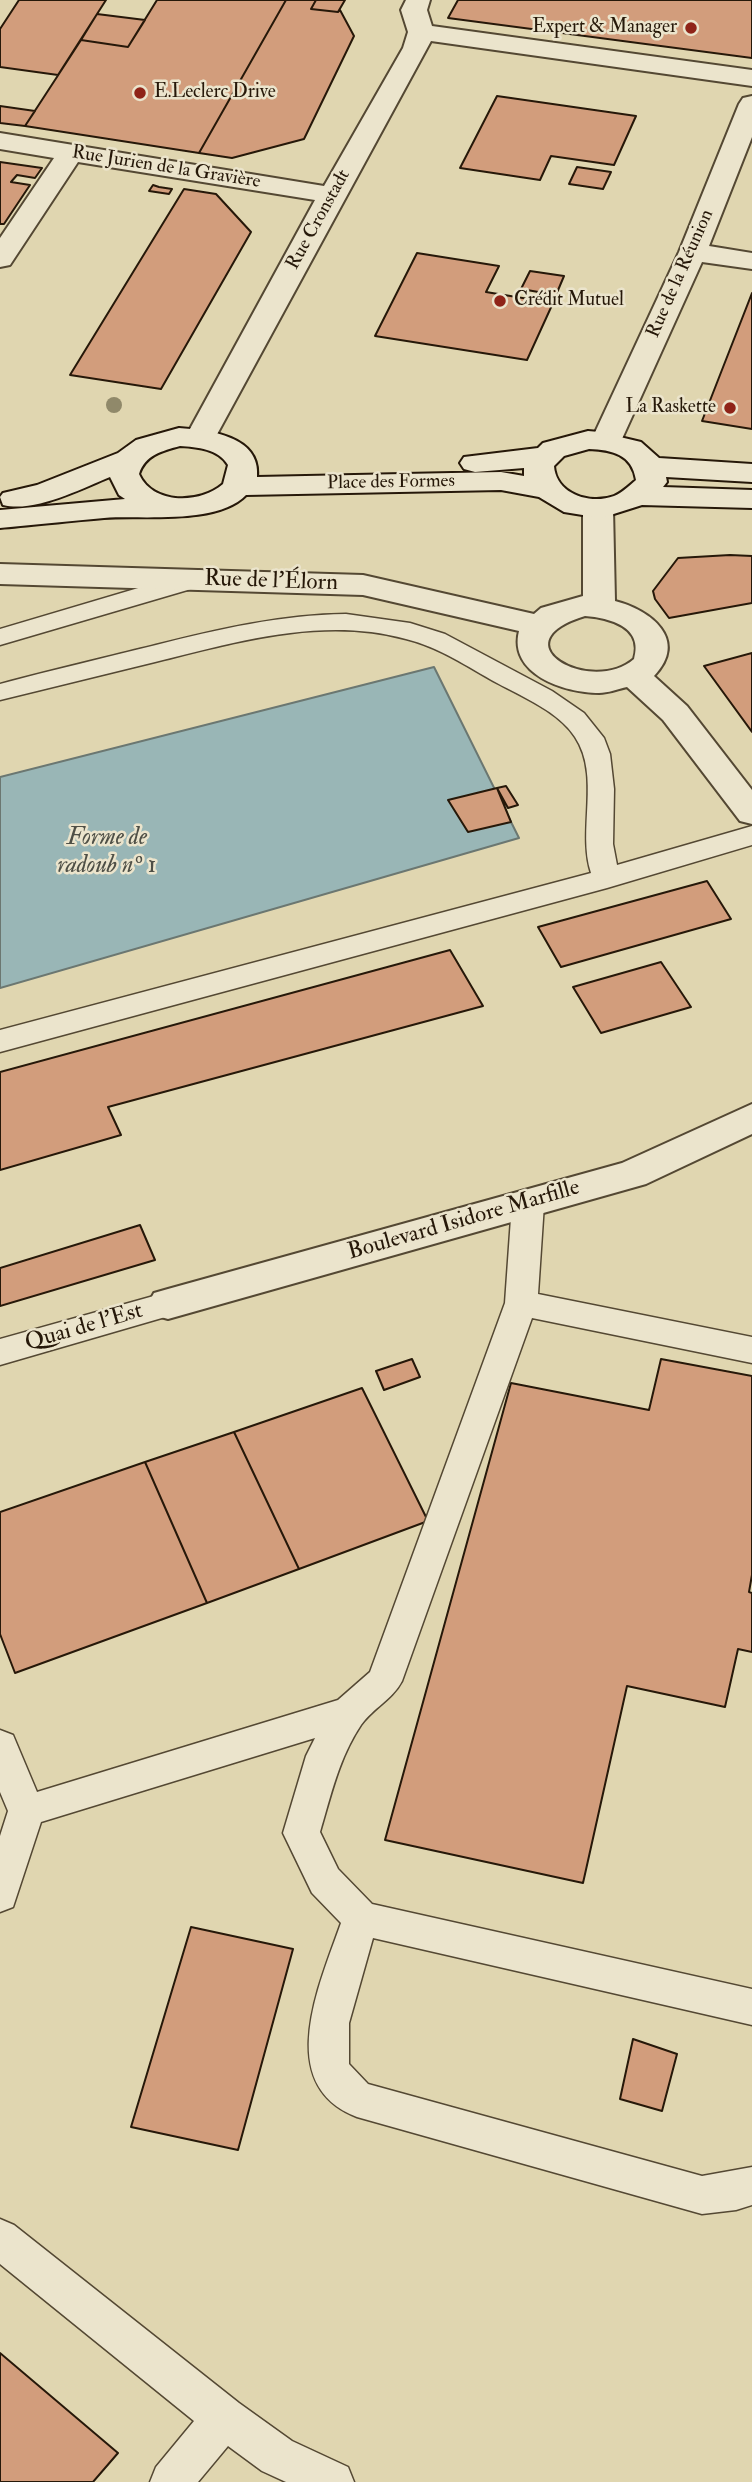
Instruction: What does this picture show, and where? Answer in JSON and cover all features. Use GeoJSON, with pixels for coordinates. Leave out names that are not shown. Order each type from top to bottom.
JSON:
{"type":"FeatureCollection","features":[{"type":"Feature","properties":{"kind":"street","name":"Rue Cronstadt"},"geometry":{"type":"LineString","coordinates":[[201,438],[332,195],[416,48],[421,32],[414,10],[418,0]]}},
{"type":"Feature","properties":{"kind":"street"},"geometry":{"type":"LineString","coordinates":[[421,32],[752,78]]}},
{"type":"Feature","properties":{"kind":"street","name":"Rue de la Réunion"},"geometry":{"type":"LineString","coordinates":[[606,441],[693,252],[752,104]]}},
{"type":"Feature","properties":{"kind":"street","name":"Rue Jurien de la Gravière"},"geometry":{"type":"LineString","coordinates":[[0,141],[332,195]]}},
{"type":"Feature","properties":{"kind":"street"},"geometry":{"type":"LineString","coordinates":[[0,259],[71,152]]}},
{"type":"Feature","properties":{"kind":"street"},"geometry":{"type":"LineString","coordinates":[[693,252],[752,261]]}},
{"type":"Feature","properties":{"kind":"street"},"geometry":{"type":"LineString","coordinates":[[0,501],[46,492],[127,460],[139,449],[157,441],[178,437],[201,438],[232,450],[240,473],[226,497],[208,505],[187,508],[105,509],[0,519]]}},
{"type":"Feature","properties":{"kind":"street"},"geometry":{"type":"LineString","coordinates":[[646,482],[634,451],[606,441],[569,442],[543,457],[537,467],[537,478],[543,489],[557,499],[576,506],[598,508],[615,507],[646,482],[752,473]]}},
{"type":"Feature","properties":{"kind":"street","name":"Place des Formes"},"geometry":{"type":"LineString","coordinates":[[240,473],[493,463],[543,457]]}},
{"type":"Feature","properties":{"kind":"street"},"geometry":{"type":"LineString","coordinates":[[127,460],[123,471],[125,483],[133,494],[147,502],[166,507]]}},
{"type":"Feature","properties":{"kind":"street","name":"Place des Formes"},"geometry":{"type":"LineString","coordinates":[[240,473],[502,481],[543,489]]}},
{"type":"Feature","properties":{"kind":"street"},"geometry":{"type":"LineString","coordinates":[[646,482],[752,499]]}},
{"type":"Feature","properties":{"kind":"street"},"geometry":{"type":"LineString","coordinates":[[598,508],[599,607]]}},
{"type":"Feature","properties":{"kind":"street","name":"Rue de l'Élorn"},"geometry":{"type":"LineString","coordinates":[[0,574],[363,585],[538,625]]}},
{"type":"Feature","properties":{"kind":"street"},"geometry":{"type":"LineString","coordinates":[[599,607],[631,616],[644,625],[653,638],[652,656],[644,668],[614,682],[594,684],[551,673],[532,651],[531,638],[538,625],[564,610],[599,607]]}},
{"type":"Feature","properties":{"kind":"street"},"geometry":{"type":"LineString","coordinates":[[633,675],[675,713],[752,813]]}},
{"type":"Feature","properties":{"kind":"street","name":"Boulevard Isidore Marfille"},"geometry":{"type":"LineString","coordinates":[[168,1304],[633,1174],[752,1118]]}},
{"type":"Feature","properties":{"kind":"lane"},"geometry":{"type":"LineString","coordinates":[[0,638],[199,578]]}},
{"type":"Feature","properties":{"kind":"lane"},"geometry":{"type":"LineString","coordinates":[[0,692],[254,629],[305,624],[361,624],[409,631],[457,649],[581,724],[591,740],[598,764],[599,862],[607,878]]}},
{"type":"Feature","properties":{"kind":"lane"},"geometry":{"type":"LineString","coordinates":[[0,1041],[607,878],[752,835]]}},
{"type":"Feature","properties":{"kind":"lane"},"geometry":{"type":"LineString","coordinates":[[527,1204],[521,1303],[384,1681],[350,1712],[324,1756],[300,1833],[324,1881],[361,1919],[752,2007]]}},
{"type":"Feature","properties":{"kind":"lane"},"geometry":{"type":"LineString","coordinates":[[521,1303],[752,1350]]}},
{"type":"Feature","properties":{"kind":"lane","name":"Quai de l'Est"},"geometry":{"type":"LineString","coordinates":[[0,1352],[168,1304]]}},
{"type":"Feature","properties":{"kind":"lane"},"geometry":{"type":"LineString","coordinates":[[26,1811],[350,1712]]}},
{"type":"Feature","properties":{"kind":"lane"},"geometry":{"type":"LineString","coordinates":[[0,1746],[26,1811],[0,1895]]}},
{"type":"Feature","properties":{"kind":"lane"},"geometry":{"type":"LineString","coordinates":[[361,1919],[328,2028],[327,2055],[336,2081],[357,2099],[702,2195],[752,2186]]}},
{"type":"Feature","properties":{"kind":"lane"},"geometry":{"type":"LineString","coordinates":[[0,2239],[225,2418],[277,2456],[333,2482]]}},
{"type":"Feature","properties":{"kind":"lane"},"geometry":{"type":"LineString","coordinates":[[172,2482],[225,2418]]}},
{"type":"Feature","properties":{"kind":"water","name":"Forme de radoub nº 1"},"geometry":{"type":"Polygon","coordinates":[[[434,667],[519,838],[0,988],[0,777],[434,667]]]}},
{"type":"Feature","properties":{"kind":"building"},"geometry":{"type":"Polygon","coordinates":[[[19,0],[106,0],[58,75],[0,67],[0,29],[19,0]]]}},
{"type":"Feature","properties":{"kind":"building","name":"E.Leclerc Drive"},"geometry":{"type":"Polygon","coordinates":[[[157,0],[286,0],[199,153],[25,126],[81,40],[128,47],[157,0]]]}},
{"type":"Feature","properties":{"kind":"building"},"geometry":{"type":"Polygon","coordinates":[[[286,0],[316,0],[311,9],[340,10],[354,36],[304,139],[232,158],[199,153],[286,0]]]}},
{"type":"Feature","properties":{"kind":"building"},"geometry":{"type":"Polygon","coordinates":[[[316,0],[345,0],[338,12],[311,9],[316,0]]]}},
{"type":"Feature","properties":{"kind":"building"},"geometry":{"type":"Polygon","coordinates":[[[458,0],[752,0],[752,58],[448,18],[458,0]]]}},
{"type":"Feature","properties":{"kind":"building"},"geometry":{"type":"Polygon","coordinates":[[[97,14],[145,20],[128,47],[81,40],[97,14]]]}},
{"type":"Feature","properties":{"kind":"building"},"geometry":{"type":"Polygon","coordinates":[[[497,96],[636,116],[614,165],[551,156],[540,180],[460,168],[497,96]]]}},
{"type":"Feature","properties":{"kind":"building"},"geometry":{"type":"Polygon","coordinates":[[[0,106],[35,111],[25,126],[0,123],[0,106]]]}},
{"type":"Feature","properties":{"kind":"building"},"geometry":{"type":"Polygon","coordinates":[[[0,162],[42,168],[35,178],[17,175],[11,182],[30,185],[4,224],[0,224],[0,162]]]}},
{"type":"Feature","properties":{"kind":"building"},"geometry":{"type":"Polygon","coordinates":[[[577,167],[611,172],[603,189],[569,184],[577,167]]]}},
{"type":"Feature","properties":{"kind":"building"},"geometry":{"type":"Polygon","coordinates":[[[153,185],[172,189],[169,194],[149,191],[153,185]]]}},
{"type":"Feature","properties":{"kind":"building"},"geometry":{"type":"Polygon","coordinates":[[[184,189],[216,194],[251,232],[161,389],[70,375],[184,189]]]}},
{"type":"Feature","properties":{"kind":"building"},"geometry":{"type":"Polygon","coordinates":[[[417,253],[499,266],[486,292],[553,303],[527,360],[375,336],[417,253]]]}},
{"type":"Feature","properties":{"kind":"building"},"geometry":{"type":"Polygon","coordinates":[[[530,271],[564,276],[556,295],[521,289],[530,271]]]}},
{"type":"Feature","properties":{"kind":"building"},"geometry":{"type":"Polygon","coordinates":[[[752,293],[752,429],[702,421],[752,293]]]}},
{"type":"Feature","properties":{"kind":"building"},"geometry":{"type":"Polygon","coordinates":[[[752,556],[752,603],[669,618],[655,599],[653,591],[678,558],[752,556]]]}},
{"type":"Feature","properties":{"kind":"building"},"geometry":{"type":"Polygon","coordinates":[[[752,653],[752,732],[704,666],[752,653]]]}},
{"type":"Feature","properties":{"kind":"building"},"geometry":{"type":"Polygon","coordinates":[[[506,786],[518,805],[508,808],[497,788],[506,786]]]}},
{"type":"Feature","properties":{"kind":"building"},"geometry":{"type":"Polygon","coordinates":[[[497,788],[511,822],[468,832],[448,800],[497,788]]]}},
{"type":"Feature","properties":{"kind":"building"},"geometry":{"type":"Polygon","coordinates":[[[707,881],[731,919],[561,967],[538,927],[707,881]]]}},
{"type":"Feature","properties":{"kind":"building"},"geometry":{"type":"Polygon","coordinates":[[[450,950],[483,1006],[108,1107],[121,1135],[0,1170],[0,1072],[450,950]]]}},
{"type":"Feature","properties":{"kind":"building"},"geometry":{"type":"Polygon","coordinates":[[[661,962],[691,1007],[601,1033],[573,987],[661,962]]]}},
{"type":"Feature","properties":{"kind":"building"},"geometry":{"type":"Polygon","coordinates":[[[140,1225],[155,1260],[0,1306],[0,1268],[140,1225]]]}},
{"type":"Feature","properties":{"kind":"building"},"geometry":{"type":"Polygon","coordinates":[[[412,1359],[420,1377],[384,1390],[376,1371],[412,1359]]]}},
{"type":"Feature","properties":{"kind":"building"},"geometry":{"type":"Polygon","coordinates":[[[661,1359],[752,1376],[752,1575],[749,1592],[752,1593],[752,1652],[738,1649],[725,1707],[627,1686],[583,1883],[385,1840],[511,1383],[649,1410],[661,1359]]]}},
{"type":"Feature","properties":{"kind":"building"},"geometry":{"type":"Polygon","coordinates":[[[362,1388],[428,1521],[299,1569],[234,1432],[362,1388]]]}},
{"type":"Feature","properties":{"kind":"building"},"geometry":{"type":"Polygon","coordinates":[[[234,1432],[299,1569],[207,1603],[145,1462],[234,1432]]]}},
{"type":"Feature","properties":{"kind":"building"},"geometry":{"type":"Polygon","coordinates":[[[145,1462],[207,1603],[15,1673],[0,1634],[0,1512],[145,1462]]]}},
{"type":"Feature","properties":{"kind":"building"},"geometry":{"type":"Polygon","coordinates":[[[191,1927],[293,1949],[238,2150],[131,2127],[191,1927]]]}},
{"type":"Feature","properties":{"kind":"building"},"geometry":{"type":"Polygon","coordinates":[[[633,2039],[677,2054],[662,2111],[620,2099],[633,2039]]]}},
{"type":"Feature","properties":{"kind":"building"},"geometry":{"type":"Polygon","coordinates":[[[0,2353],[118,2453],[93,2482],[0,2482],[0,2353]]]}},
{"type":"Feature","properties":{"kind":"place","name":"Expert & Manager"},"geometry":{"type":"Point","coordinates":[691,28]}},
{"type":"Feature","properties":{"kind":"place","name":"E.Leclerc Drive"},"geometry":{"type":"Point","coordinates":[140,93]}},
{"type":"Feature","properties":{"kind":"place","name":"Crédit Mutuel"},"geometry":{"type":"Point","coordinates":[500,301]}},
{"type":"Feature","properties":{"kind":"place","name":"La Raskette"},"geometry":{"type":"Point","coordinates":[730,408]}}]}
